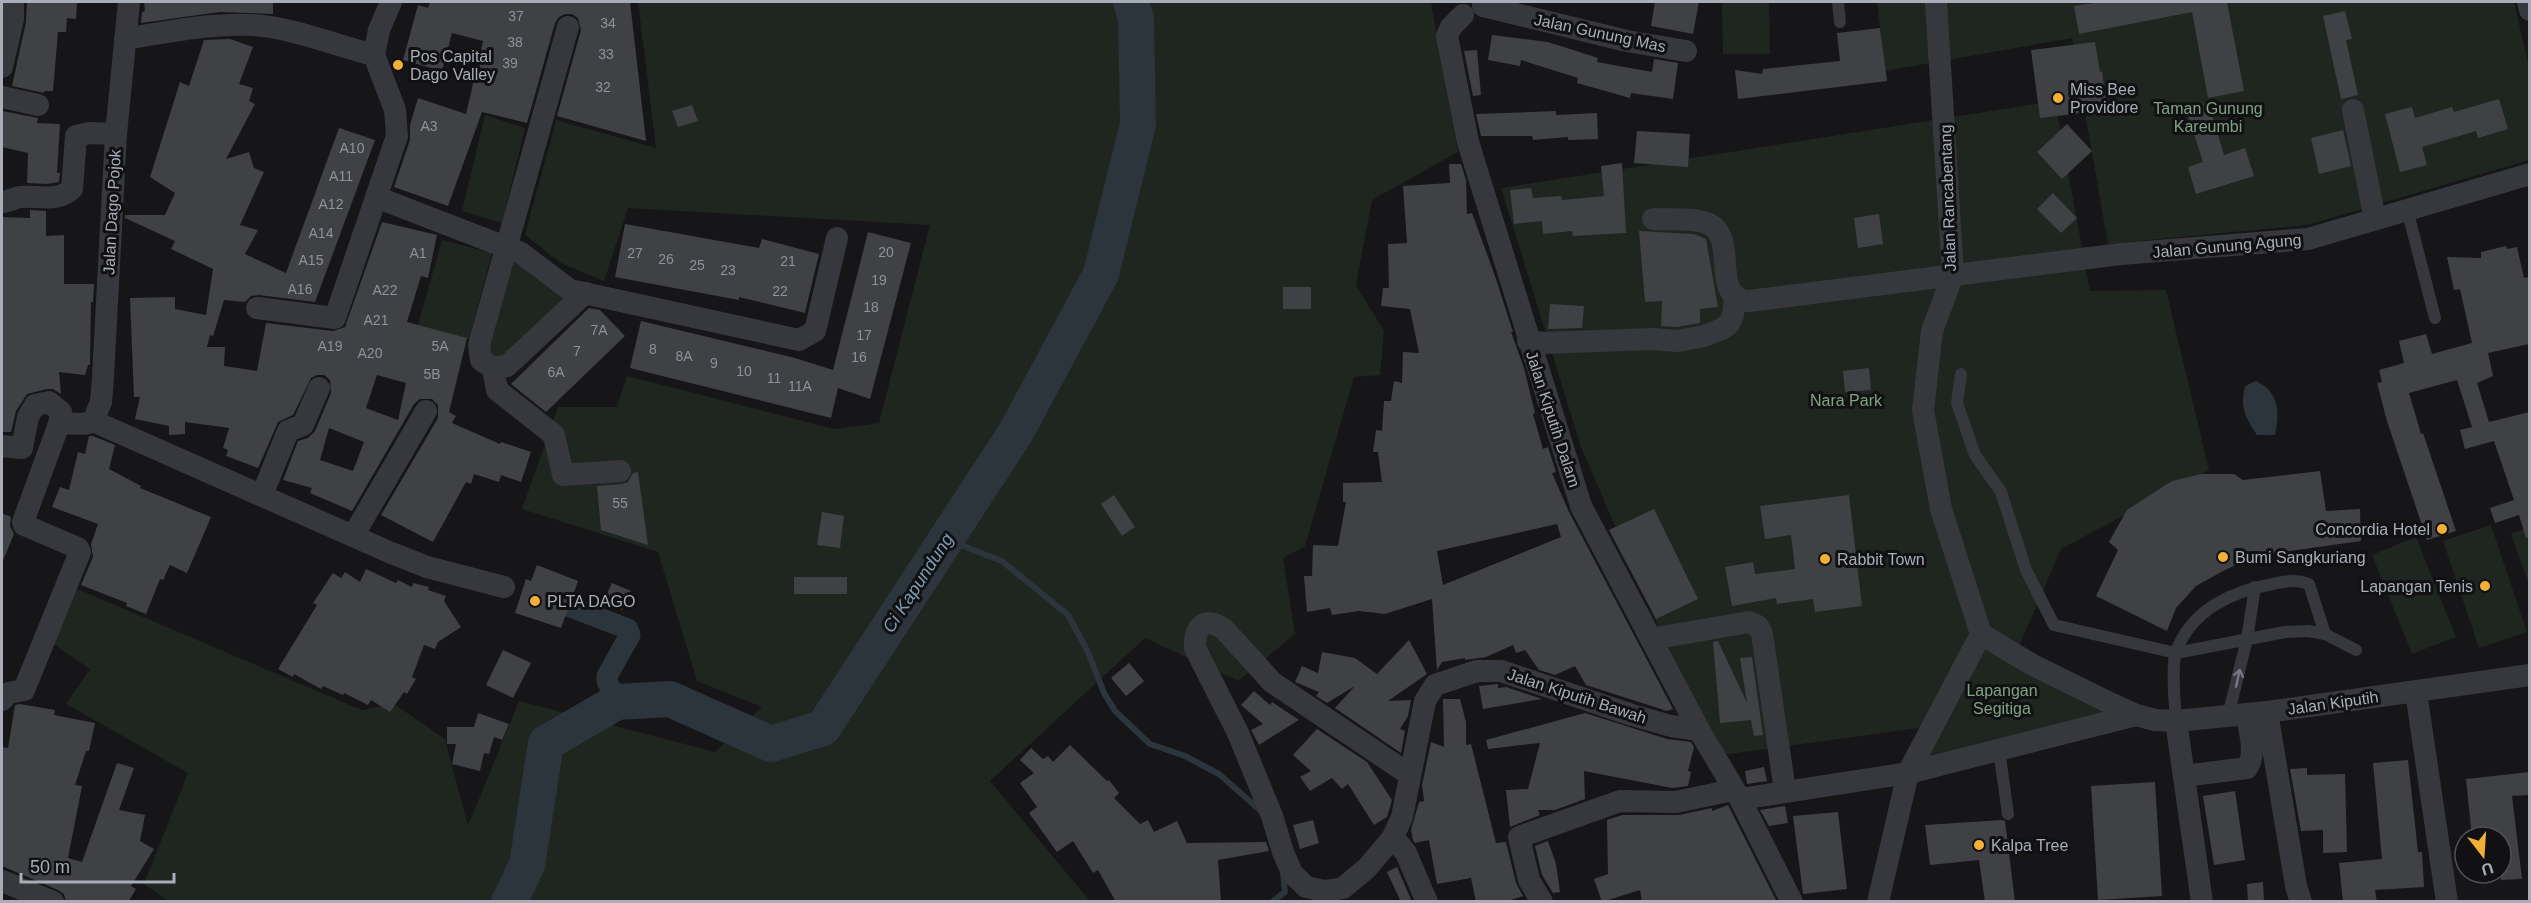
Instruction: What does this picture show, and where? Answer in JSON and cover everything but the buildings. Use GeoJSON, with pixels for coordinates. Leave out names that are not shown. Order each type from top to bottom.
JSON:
{"type":"FeatureCollection","features":[{"type":"Feature","properties":{"kind":"street"},"geometry":{"type":"LineString","coordinates":[[2,67],[13,19],[13,2]]}},
{"type":"Feature","properties":{"kind":"street","name":"Jalan Dago Pojok"},"geometry":{"type":"LineString","coordinates":[[2,700],[8,693],[24,690],[80,552],[78,548],[24,525],[23,522],[77,423],[101,402],[116,134],[129,2]]}},
{"type":"Feature","properties":{"kind":"street"},"geometry":{"type":"LineString","coordinates":[[257,308],[335,318],[398,127],[395,110],[374,55],[379,30],[391,2]]}},
{"type":"Feature","properties":{"kind":"street","name":"Jalan Gunung Mas"},"geometry":{"type":"LineString","coordinates":[[1483,2],[1483,6],[1616,38],[1686,51]]}},
{"type":"Feature","properties":{"kind":"street","name":"Jalan Rancabentang"},"geometry":{"type":"LineString","coordinates":[[1936,2],[1953,275],[1932,331],[1923,410],[1941,509],[1981,634]]}},
{"type":"Feature","properties":{"kind":"street"},"geometry":{"type":"LineString","coordinates":[[2528,2],[2529,10]]}},
{"type":"Feature","properties":{"kind":"street","name":"Jalan Kiputih Dalam"},"geometry":{"type":"LineString","coordinates":[[1463,15],[1451,27],[1447,36],[1459,103],[1491,222],[1581,506],[1792,902]]}},
{"type":"Feature","properties":{"kind":"street"},"geometry":{"type":"LineString","coordinates":[[125,39],[172,31],[254,25],[310,36],[374,55]]}},
{"type":"Feature","properties":{"kind":"street"},"geometry":{"type":"LineString","coordinates":[[568,27],[479,345],[481,360],[492,368],[497,390],[554,435],[563,475],[620,471]]}},
{"type":"Feature","properties":{"kind":"street"},"geometry":{"type":"LineString","coordinates":[[2,97],[38,105]]}},
{"type":"Feature","properties":{"kind":"street"},"geometry":{"type":"LineString","coordinates":[[2352,110],[2375,219]]}},
{"type":"Feature","properties":{"kind":"street"},"geometry":{"type":"LineString","coordinates":[[2,202],[9,202],[17,197],[64,196],[72,189],[76,136],[88,133],[116,134]]}},
{"type":"Feature","properties":{"kind":"street","name":"Jalan Gunung Agung"},"geometry":{"type":"LineString","coordinates":[[1734,297],[1740,301],[1749,301],[2121,254],[2308,239],[2529,174]]}},
{"type":"Feature","properties":{"kind":"street"},"geometry":{"type":"LineString","coordinates":[[376,197],[521,253],[570,290],[799,340],[815,330],[837,238]]}},
{"type":"Feature","properties":{"kind":"street"},"geometry":{"type":"LineString","coordinates":[[1528,341],[1544,343],[1678,341],[1695,338],[1722,329],[1729,324],[1733,315],[1734,297],[1730,291],[1720,237],[1714,227],[1700,222],[1653,219]]}},
{"type":"Feature","properties":{"kind":"street"},"geometry":{"type":"LineString","coordinates":[[492,368],[507,366],[585,293]]}},
{"type":"Feature","properties":{"kind":"street"},"geometry":{"type":"LineString","coordinates":[[262,495],[288,431],[303,425],[319,388]]}},
{"type":"Feature","properties":{"kind":"street"},"geometry":{"type":"LineString","coordinates":[[2,446],[22,448],[28,417],[35,405],[49,402],[77,423],[262,495],[427,567],[504,587]]}},
{"type":"Feature","properties":{"kind":"street"},"geometry":{"type":"LineString","coordinates":[[353,536],[426,411]]}},
{"type":"Feature","properties":{"kind":"street"},"geometry":{"type":"LineString","coordinates":[[1651,639],[1749,622],[1758,626],[1762,634],[1785,791]]}},
{"type":"Feature","properties":{"kind":"street","name":"Jalan Kiputih Bawah"},"geometry":{"type":"LineString","coordinates":[[1410,775],[1272,682],[1224,629],[1215,623],[1206,623],[1199,628],[1195,637],[1195,648],[1238,733],[1272,816],[1292,873],[1306,887],[1325,891],[1343,888],[1367,868],[1393,837],[1402,817],[1425,701],[1435,685],[1477,671],[1501,671],[1632,715],[1671,726],[1700,730]]}},
{"type":"Feature","properties":{"kind":"street"},"geometry":{"type":"LineString","coordinates":[[1878,902],[1908,773],[1981,634]]}},
{"type":"Feature","properties":{"kind":"street","name":"Jalan Kiputih"},"geometry":{"type":"LineString","coordinates":[[1981,634],[2031,664],[2136,715],[2155,720],[2176,721],[2247,714],[2529,675]]}},
{"type":"Feature","properties":{"kind":"street"},"geometry":{"type":"LineString","coordinates":[[2416,692],[2447,902]]}},
{"type":"Feature","properties":{"kind":"street"},"geometry":{"type":"LineString","coordinates":[[2184,776],[2247,768],[2252,754],[2247,714]]}},
{"type":"Feature","properties":{"kind":"street"},"geometry":{"type":"LineString","coordinates":[[2247,714],[2301,902]]}},
{"type":"Feature","properties":{"kind":"street","name":"Jalan Kiputih"},"geometry":{"type":"LineString","coordinates":[[1908,773],[2136,715]]}},
{"type":"Feature","properties":{"kind":"street"},"geometry":{"type":"LineString","coordinates":[[2176,721],[2202,902]]}},
{"type":"Feature","properties":{"kind":"street"},"geometry":{"type":"LineString","coordinates":[[1542,902],[1529,880],[1520,837],[1620,801],[1676,802],[1736,794],[1785,791],[1908,773]]}},
{"type":"Feature","properties":{"kind":"street"},"geometry":{"type":"LineString","coordinates":[[1393,837],[1406,853],[1427,902]]}},
{"type":"Feature","properties":{"kind":"street"},"geometry":{"type":"LineString","coordinates":[[2,881],[53,902]]}},
{"type":"Feature","properties":{"kind":"lane"},"geometry":{"type":"LineString","coordinates":[[1838,2],[1840,22]]}},
{"type":"Feature","properties":{"kind":"lane"},"geometry":{"type":"LineString","coordinates":[[2407,209],[2435,318]]}},
{"type":"Feature","properties":{"kind":"lane"},"geometry":{"type":"LineString","coordinates":[[1961,374],[1957,403],[1975,455],[2001,492],[2026,570],[2055,625],[2176,653],[2285,632],[2325,634],[2356,650]]}},
{"type":"Feature","properties":{"kind":"lane"},"geometry":{"type":"LineString","coordinates":[[2176,721],[2176,653],[2192,625],[2211,606],[2255,587],[2298,579],[2309,584],[2325,634]]}},
{"type":"Feature","properties":{"kind":"lane"},"geometry":{"type":"LineString","coordinates":[[2247,714],[2247,639],[2255,587]]}},
{"type":"Feature","properties":{"kind":"lane"},"geometry":{"type":"LineString","coordinates":[[1999,750],[2008,814]]}},
{"type":"Feature","properties":{"kind":"green space"},"geometry":{"type":"Polygon","coordinates":[[[638,2],[1431,2],[1458,152],[1372,200],[1356,285],[1384,331],[1380,375],[1354,377],[1305,546],[1283,558],[1295,634],[1238,681],[1145,638],[990,781],[1090,901],[168,901],[144,884],[188,773],[66,704],[90,669],[52,643],[70,586],[362,710],[394,704],[445,739],[468,826],[519,701],[715,752],[762,707],[697,681],[658,552],[522,509],[558,407],[617,407],[627,376],[834,429],[879,423],[930,225],[628,208],[604,281],[561,263],[525,235],[556,120],[656,148],[638,2]]]}},
{"type":"Feature","properties":{"kind":"green space"},"geometry":{"type":"Polygon","coordinates":[[[1722,2],[1769,2],[1770,54],[1723,54],[1722,2]]]}},
{"type":"Feature","properties":{"kind":"green space","name":"Taman Gunung Kareumbi"},"geometry":{"type":"Polygon","coordinates":[[[1877,2],[2514,2],[2529,67],[2529,160],[2307,225],[2108,244],[2072,38],[1885,71],[1877,2]]]}},
{"type":"Feature","properties":{"kind":"green space","name":"Nara Park"},"geometry":{"type":"Polygon","coordinates":[[[2055,101],[2090,291],[2166,290],[2209,470],[2061,549],[2014,658],[2119,713],[1923,761],[1941,725],[1714,756],[1581,447],[1501,188],[2055,101]]]}},
{"type":"Feature","properties":{"kind":"green space"},"geometry":{"type":"Polygon","coordinates":[[[485,115],[525,128],[502,223],[462,211],[485,115]]]}},
{"type":"Feature","properties":{"kind":"green space"},"geometry":{"type":"Polygon","coordinates":[[[442,240],[492,253],[469,339],[418,325],[442,240]]]}},
{"type":"Feature","properties":{"kind":"green space"},"geometry":{"type":"Polygon","coordinates":[[[508,250],[568,293],[500,366],[482,345],[508,250]]]}},
{"type":"Feature","properties":{"kind":"green space","name":"Lapangan Tenis"},"geometry":{"type":"Polygon","coordinates":[[[2491,525],[2527,632],[2479,648],[2443,541],[2491,525]]]}},
{"type":"Feature","properties":{"kind":"green space"},"geometry":{"type":"Polygon","coordinates":[[[2529,527],[2529,584],[2511,534],[2529,527]]]}},
{"type":"Feature","properties":{"kind":"green space","name":"Lapangan Tenis"},"geometry":{"type":"Polygon","coordinates":[[[2416,537],[2456,637],[2412,654],[2372,555],[2416,537]]]}},
{"type":"Feature","properties":{"kind":"shaded area"},"geometry":{"type":"Polygon","coordinates":[[[2256,381],[2269,391],[2276,404],[2275,435],[2257,435],[2245,412],[2243,401],[2245,386],[2256,381]]]}},
{"type":"Feature","properties":{"kind":"waterway","name":"Ci Kapundung"},"geometry":{"type":"LineString","coordinates":[[509,902],[527,865],[546,743],[617,702],[670,699],[771,744],[823,728],[1016,432],[1101,274],[1138,124],[1136,19],[1131,2]]}},
{"type":"Feature","properties":{"kind":"waterway"},"geometry":{"type":"LineString","coordinates":[[945,539],[1002,561],[1068,615],[1088,652],[1104,693],[1115,711],[1150,744],[1185,756],[1219,774],[1261,811]]}},
{"type":"Feature","properties":{"kind":"waterway"},"geometry":{"type":"LineString","coordinates":[[555,601],[628,629],[630,635],[607,676],[617,702]]}},
{"type":"Feature","properties":{"kind":"waterway"},"geometry":{"type":"LineString","coordinates":[[1272,902],[1285,892],[1283,873]]}},
{"type":"Feature","properties":{"kind":"place","name":"Pos Capital Dago Valley"},"geometry":{"type":"Point","coordinates":[398,65]}},
{"type":"Feature","properties":{"kind":"place","name":"Miss Bee Providore"},"geometry":{"type":"Point","coordinates":[2058,98]}},
{"type":"Feature","properties":{"kind":"place","name":"Concordia Hotel"},"geometry":{"type":"Point","coordinates":[2442,529]}},
{"type":"Feature","properties":{"kind":"place","name":"Bumi Sangkuriang"},"geometry":{"type":"Point","coordinates":[2223,557]}},
{"type":"Feature","properties":{"kind":"place","name":"Rabbit Town"},"geometry":{"type":"Point","coordinates":[1825,559]}},
{"type":"Feature","properties":{"kind":"place","name":"Lapangan Tenis"},"geometry":{"type":"Point","coordinates":[2485,586]}},
{"type":"Feature","properties":{"kind":"place","name":"PLTA DAGO"},"geometry":{"type":"Point","coordinates":[535,601]}},
{"type":"Feature","properties":{"kind":"place","name":"Kalpa Tree"},"geometry":{"type":"Point","coordinates":[1979,845]}},
{"type":"Feature","properties":{"kind":"park label","name":"Lapangan Segitiga"},"geometry":{"type":"Point","coordinates":[2002,699]}}]}
